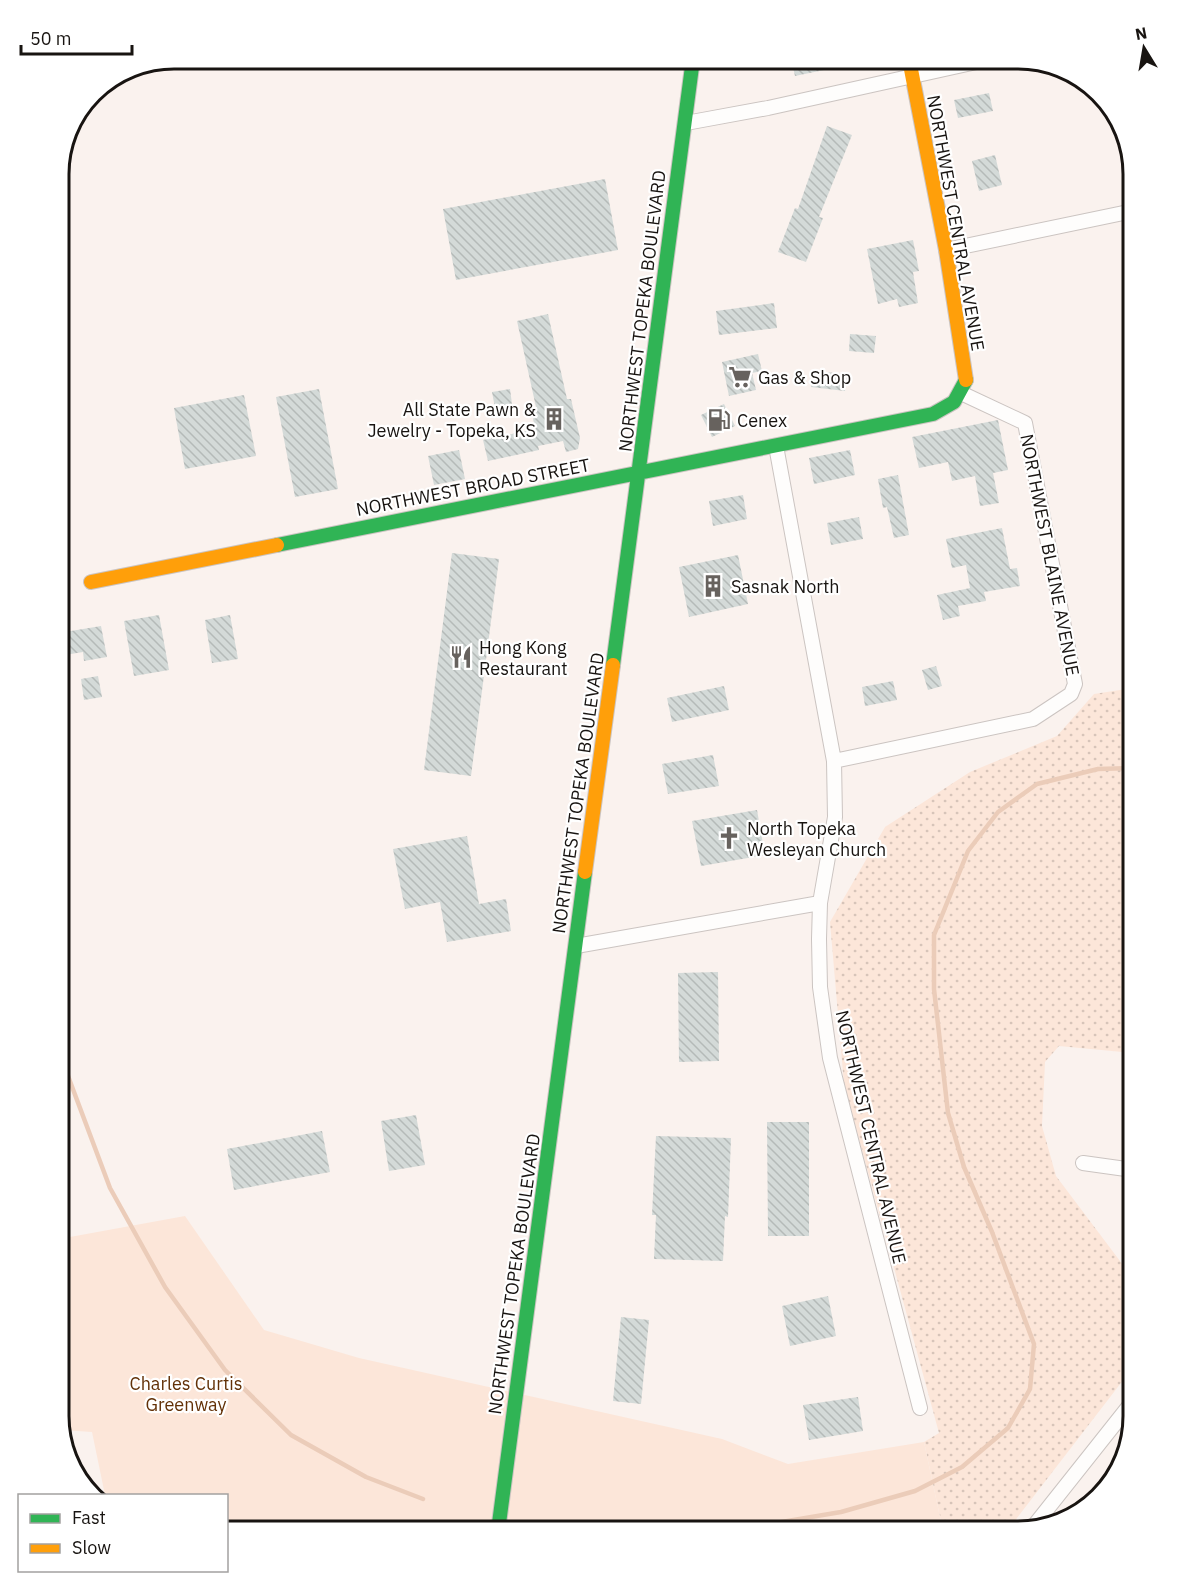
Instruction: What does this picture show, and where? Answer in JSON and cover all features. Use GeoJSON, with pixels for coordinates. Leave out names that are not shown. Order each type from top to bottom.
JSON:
{"type":"FeatureCollection","features":[{"type":"Feature","properties":{"kind":"main road","name":"NORTHWEST TOPEKA BOULEVARD"},"geometry":{"type":"LineString","coordinates":[[499,1521],[692,69]]}},
{"type":"Feature","properties":{"kind":"main road","name":"NORTHWEST CENTRAL AVENUE"},"geometry":{"type":"LineString","coordinates":[[910,69],[946,250],[966,381],[961,393]]}},
{"type":"Feature","properties":{"kind":"main road","name":"NORTHWEST BROAD STREET"},"geometry":{"type":"LineString","coordinates":[[91,582],[933,414],[946,409],[961,393]]}},
{"type":"Feature","properties":{"kind":"street"},"geometry":{"type":"LineString","coordinates":[[686,123],[768,108],[941,69]]}},
{"type":"Feature","properties":{"kind":"street"},"geometry":{"type":"LineString","coordinates":[[946,250],[1123,212]]}},
{"type":"Feature","properties":{"kind":"street","name":"NORTHWEST BLAINE AVENUE"},"geometry":{"type":"LineString","coordinates":[[834,760],[1033,719],[1071,694],[1075,684],[1024,423],[961,393]]}},
{"type":"Feature","properties":{"kind":"street","name":"NORTHWEST CENTRAL AVENUE"},"geometry":{"type":"LineString","coordinates":[[776,446],[834,760],[835,817],[820,903],[820,987],[830,1058],[920,1408]]}},
{"type":"Feature","properties":{"kind":"street"},"geometry":{"type":"LineString","coordinates":[[576,946],[820,903]]}},
{"type":"Feature","properties":{"kind":"street"},"geometry":{"type":"LineString","coordinates":[[1083,1163],[1123,1168]]}},
{"type":"Feature","properties":{"kind":"street"},"geometry":{"type":"LineString","coordinates":[[1040,1518],[1123,1415]]}},
{"type":"Feature","properties":{"kind":"green space"},"geometry":{"type":"Polygon","coordinates":[[[1123,690],[1123,1052],[1059,1046],[1045,1062],[1042,1126],[1056,1176],[1123,1265],[1123,1380],[1015,1521],[941,1521],[924,1442],[939,1433],[844,1084],[830,922],[885,827],[970,772],[1057,736],[1094,694],[1123,690]]]}},
{"type":"Feature","properties":{"kind":"green space","name":"Charles Curtis Greenway"},"geometry":{"type":"Polygon","coordinates":[[[185,1216],[264,1330],[359,1358],[722,1439],[788,1464],[924,1442],[941,1521],[228,1521],[228,1494],[105,1494],[92,1432],[70,1429],[69,1237],[185,1216]]]}},
{"type":"Feature","properties":{"kind":"building"},"geometry":{"type":"Polygon","coordinates":[[[793,69],[829,69],[795,76],[793,69]]]}},
{"type":"Feature","properties":{"kind":"building"},"geometry":{"type":"Polygon","coordinates":[[[989,93],[993,111],[958,118],[954,100],[989,93]]]}},
{"type":"Feature","properties":{"kind":"building"},"geometry":{"type":"Polygon","coordinates":[[[827,126],[852,135],[819,217],[823,218],[806,262],[778,252],[795,208],[798,209],[827,126]]]}},
{"type":"Feature","properties":{"kind":"building"},"geometry":{"type":"Polygon","coordinates":[[[995,155],[1002,185],[979,191],[972,161],[995,155]]]}},
{"type":"Feature","properties":{"kind":"building"},"geometry":{"type":"Polygon","coordinates":[[[605,179],[618,250],[456,280],[443,209],[605,179]]]}},
{"type":"Feature","properties":{"kind":"building"},"geometry":{"type":"Polygon","coordinates":[[[913,240],[919,271],[913,272],[918,303],[899,307],[897,299],[878,304],[867,249],[913,240]]]}},
{"type":"Feature","properties":{"kind":"building"},"geometry":{"type":"Polygon","coordinates":[[[774,303],[777,328],[719,335],[716,311],[774,303]]]}},
{"type":"Feature","properties":{"kind":"building"},"geometry":{"type":"Polygon","coordinates":[[[548,314],[567,399],[571,399],[580,438],[578,449],[566,452],[563,441],[538,446],[539,450],[488,461],[483,440],[535,429],[531,408],[536,407],[517,321],[548,314]]]}},
{"type":"Feature","properties":{"kind":"building"},"geometry":{"type":"Polygon","coordinates":[[[850,334],[876,336],[874,353],[849,351],[850,334]]]}},
{"type":"Feature","properties":{"kind":"building"},"geometry":{"type":"Polygon","coordinates":[[[758,354],[762,371],[752,373],[756,390],[729,396],[722,362],[758,354]]]}},
{"type":"Feature","properties":{"kind":"building"},"geometry":{"type":"Polygon","coordinates":[[[813,371],[847,374],[845,391],[811,387],[813,371]]]}},
{"type":"Feature","properties":{"kind":"building"},"geometry":{"type":"Polygon","coordinates":[[[319,389],[338,489],[295,497],[276,397],[319,389]]]}},
{"type":"Feature","properties":{"kind":"building"},"geometry":{"type":"Polygon","coordinates":[[[510,389],[512,404],[495,408],[492,392],[510,389]]]}},
{"type":"Feature","properties":{"kind":"building"},"geometry":{"type":"Polygon","coordinates":[[[244,395],[256,456],[185,469],[174,408],[244,395]]]}},
{"type":"Feature","properties":{"kind":"building"},"geometry":{"type":"Polygon","coordinates":[[[724,404],[735,426],[712,437],[701,415],[724,404]]]}},
{"type":"Feature","properties":{"kind":"building"},"geometry":{"type":"Polygon","coordinates":[[[998,420],[1008,470],[993,473],[999,503],[980,506],[975,476],[952,481],[948,462],[919,468],[912,437],[998,420]]]}},
{"type":"Feature","properties":{"kind":"building"},"geometry":{"type":"Polygon","coordinates":[[[459,450],[465,479],[434,485],[428,456],[459,450]]]}},
{"type":"Feature","properties":{"kind":"building"},"geometry":{"type":"Polygon","coordinates":[[[850,450],[855,475],[814,484],[809,458],[850,450]]]}},
{"type":"Feature","properties":{"kind":"building"},"geometry":{"type":"Polygon","coordinates":[[[898,475],[909,535],[894,538],[887,507],[883,508],[878,479],[898,475]]]}},
{"type":"Feature","properties":{"kind":"building"},"geometry":{"type":"Polygon","coordinates":[[[743,495],[747,519],[713,526],[709,501],[743,495]]]}},
{"type":"Feature","properties":{"kind":"building"},"geometry":{"type":"Polygon","coordinates":[[[859,517],[863,539],[831,545],[827,523],[859,517]]]}},
{"type":"Feature","properties":{"kind":"building"},"geometry":{"type":"Polygon","coordinates":[[[1002,528],[1010,569],[1017,568],[1020,586],[984,592],[986,601],[958,606],[960,616],[943,620],[937,595],[970,588],[966,565],[952,568],[946,539],[1002,528]]]}},
{"type":"Feature","properties":{"kind":"building"},"geometry":{"type":"Polygon","coordinates":[[[452,553],[499,559],[471,776],[424,770],[452,553]]]}},
{"type":"Feature","properties":{"kind":"building","name":"Sasnak North"},"geometry":{"type":"Polygon","coordinates":[[[738,555],[748,604],[689,617],[679,567],[738,555]]]}},
{"type":"Feature","properties":{"kind":"building"},"geometry":{"type":"Polygon","coordinates":[[[159,615],[169,670],[134,676],[124,621],[159,615]]]}},
{"type":"Feature","properties":{"kind":"building"},"geometry":{"type":"Polygon","coordinates":[[[230,615],[238,659],[212,663],[205,620],[230,615]]]}},
{"type":"Feature","properties":{"kind":"building"},"geometry":{"type":"Polygon","coordinates":[[[101,626],[107,657],[84,661],[83,652],[69,654],[69,631],[101,626]]]}},
{"type":"Feature","properties":{"kind":"building"},"geometry":{"type":"Polygon","coordinates":[[[936,666],[942,686],[928,690],[922,670],[936,666]]]}},
{"type":"Feature","properties":{"kind":"building"},"geometry":{"type":"Polygon","coordinates":[[[98,676],[102,697],[84,700],[81,679],[98,676]]]}},
{"type":"Feature","properties":{"kind":"building"},"geometry":{"type":"Polygon","coordinates":[[[893,681],[897,700],[865,706],[862,687],[893,681]]]}},
{"type":"Feature","properties":{"kind":"building"},"geometry":{"type":"Polygon","coordinates":[[[724,686],[729,710],[672,722],[667,698],[724,686]]]}},
{"type":"Feature","properties":{"kind":"building"},"geometry":{"type":"Polygon","coordinates":[[[713,755],[719,786],[668,794],[662,764],[713,755]]]}},
{"type":"Feature","properties":{"kind":"building","name":"North Topeka Wesleyan Church"},"geometry":{"type":"Polygon","coordinates":[[[757,810],[765,855],[701,866],[692,821],[757,810]]]}},
{"type":"Feature","properties":{"kind":"building"},"geometry":{"type":"Polygon","coordinates":[[[467,836],[479,904],[506,899],[511,931],[447,942],[440,902],[405,909],[393,849],[467,836]]]}},
{"type":"Feature","properties":{"kind":"building"},"geometry":{"type":"Polygon","coordinates":[[[718,972],[719,1061],[679,1062],[678,973],[718,972]]]}},
{"type":"Feature","properties":{"kind":"building"},"geometry":{"type":"Polygon","coordinates":[[[416,1115],[425,1165],[389,1171],[381,1121],[416,1115]]]}},
{"type":"Feature","properties":{"kind":"building"},"geometry":{"type":"Polygon","coordinates":[[[767,1122],[809,1122],[809,1236],[768,1236],[767,1122]]]}},
{"type":"Feature","properties":{"kind":"building"},"geometry":{"type":"Polygon","coordinates":[[[322,1131],[330,1172],[234,1190],[227,1149],[322,1131]]]}},
{"type":"Feature","properties":{"kind":"building"},"geometry":{"type":"Polygon","coordinates":[[[656,1136],[731,1138],[728,1217],[725,1216],[723,1261],[654,1259],[656,1215],[652,1215],[656,1136]]]}},
{"type":"Feature","properties":{"kind":"building"},"geometry":{"type":"Polygon","coordinates":[[[828,1296],[836,1336],[790,1346],[782,1306],[828,1296]]]}},
{"type":"Feature","properties":{"kind":"building"},"geometry":{"type":"Polygon","coordinates":[[[621,1317],[649,1320],[641,1404],[613,1401],[621,1317]]]}},
{"type":"Feature","properties":{"kind":"building"},"geometry":{"type":"Polygon","coordinates":[[[858,1397],[863,1431],[809,1440],[803,1405],[858,1397]]]}},
{"type":"Feature","properties":{"kind":"waterway"},"geometry":{"type":"LineString","coordinates":[[787,1521],[841,1512],[915,1491],[962,1467],[1008,1428],[1030,1389],[1034,1344],[992,1232],[964,1167],[948,1113],[934,989],[934,935],[968,851],[998,812],[1037,784],[1098,769],[1123,768]]}},
{"type":"Feature","properties":{"kind":"waterway"},"geometry":{"type":"LineString","coordinates":[[69,1079],[110,1188],[165,1287],[225,1370],[291,1435],[366,1477],[423,1499]]}},
{"type":"Feature","properties":{"kind":"traffic: fast"},"geometry":{"type":"LineString","coordinates":[[613,665],[692,69]]}},
{"type":"Feature","properties":{"kind":"traffic: fast"},"geometry":{"type":"LineString","coordinates":[[277,545],[933,414],[954,402],[966,380]]}},
{"type":"Feature","properties":{"kind":"traffic: fast"},"geometry":{"type":"LineString","coordinates":[[499,1521],[585,872]]}},
{"type":"Feature","properties":{"kind":"traffic: slow"},"geometry":{"type":"LineString","coordinates":[[911,69],[946,250],[966,380]]}},
{"type":"Feature","properties":{"kind":"traffic: slow"},"geometry":{"type":"LineString","coordinates":[[91,582],[277,545]]}},
{"type":"Feature","properties":{"kind":"traffic: slow"},"geometry":{"type":"LineString","coordinates":[[585,872],[613,665]]}},
{"type":"Feature","properties":{"kind":"place","name":"Gas & Shop"},"geometry":{"type":"Point","coordinates":[740,377]}},
{"type":"Feature","properties":{"kind":"place","name":"All State Pawn & Jewelry - Topeka, KS"},"geometry":{"type":"Point","coordinates":[554,419]}},
{"type":"Feature","properties":{"kind":"place","name":"Cenex"},"geometry":{"type":"Point","coordinates":[719,420]}},
{"type":"Feature","properties":{"kind":"place","name":"Sasnak North"},"geometry":{"type":"Point","coordinates":[713,586]}},
{"type":"Feature","properties":{"kind":"place","name":"Hong Kong Restaurant"},"geometry":{"type":"Point","coordinates":[461,657]}},
{"type":"Feature","properties":{"kind":"place","name":"North Topeka Wesleyan Church"},"geometry":{"type":"Point","coordinates":[729,838]}}]}
